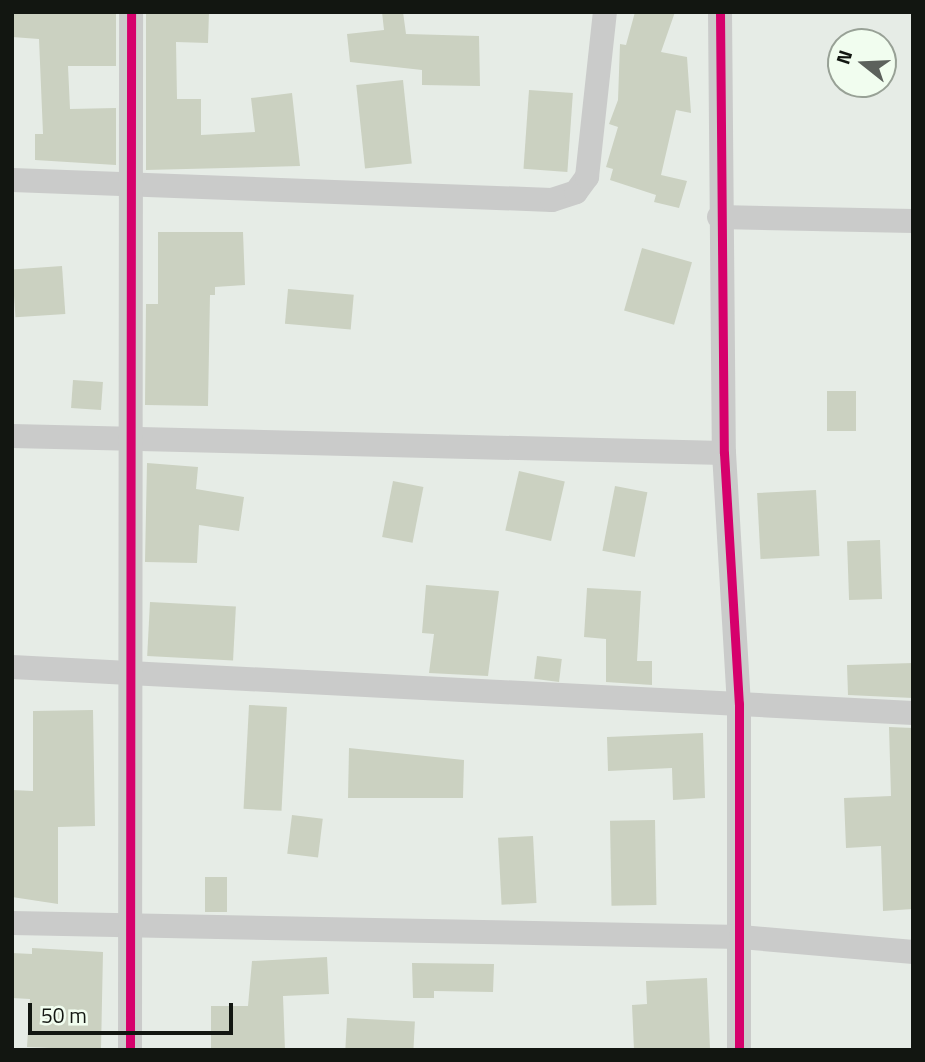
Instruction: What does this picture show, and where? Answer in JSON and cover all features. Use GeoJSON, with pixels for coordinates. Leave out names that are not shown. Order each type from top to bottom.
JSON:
{"type":"FeatureCollection","features":[{"type":"Feature","properties":{"kind":"street"},"geometry":{"type":"LineString","coordinates":[[130,1050],[128,186],[131,12]]}},
{"type":"Feature","properties":{"kind":"street"},"geometry":{"type":"LineString","coordinates":[[12,180],[528,200],[576,192],[592,155],[605,12]]}},
{"type":"Feature","properties":{"kind":"street"},"geometry":{"type":"LineString","coordinates":[[720,12],[719,217],[724,453],[739,704],[739,1050]]}},
{"type":"Feature","properties":{"kind":"street"},"geometry":{"type":"LineString","coordinates":[[719,217],[913,221]]}},
{"type":"Feature","properties":{"kind":"street"},"geometry":{"type":"LineString","coordinates":[[12,436],[724,453]]}},
{"type":"Feature","properties":{"kind":"street"},"geometry":{"type":"LineString","coordinates":[[12,667],[913,713]]}},
{"type":"Feature","properties":{"kind":"street"},"geometry":{"type":"LineString","coordinates":[[12,923],[741,937],[913,952]]}},
{"type":"Feature","properties":{"kind":"building"},"geometry":{"type":"Polygon","coordinates":[[[12,12],[116,12],[116,66],[68,66],[70,109],[116,108],[116,165],[35,160],[35,134],[43,134],[39,39],[12,37],[12,12]]]}},
{"type":"Feature","properties":{"kind":"building"},"geometry":{"type":"Polygon","coordinates":[[[146,12],[209,12],[208,43],[176,42],[177,99],[201,99],[201,135],[255,132],[251,98],[292,93],[300,166],[146,170],[146,12]]]}},
{"type":"Feature","properties":{"kind":"building"},"geometry":{"type":"Polygon","coordinates":[[[382,12],[403,12],[406,34],[479,36],[480,86],[422,85],[422,70],[350,62],[347,34],[384,30],[382,12]]]}},
{"type":"Feature","properties":{"kind":"building"},"geometry":{"type":"Polygon","coordinates":[[[635,12],[675,12],[661,52],[687,57],[691,113],[676,110],[661,175],[687,181],[679,208],[654,202],[656,195],[610,180],[613,169],[606,167],[618,127],[609,124],[618,100],[620,44],[626,45],[635,12]]]}},
{"type":"Feature","properties":{"kind":"building"},"geometry":{"type":"Polygon","coordinates":[[[403,80],[412,164],[365,168],[356,85],[403,80]]]}},
{"type":"Feature","properties":{"kind":"building"},"geometry":{"type":"Polygon","coordinates":[[[529,90],[573,93],[567,172],[523,169],[529,90]]]}},
{"type":"Feature","properties":{"kind":"building"},"geometry":{"type":"Polygon","coordinates":[[[158,232],[243,232],[245,285],[215,287],[215,295],[210,295],[208,406],[145,405],[146,304],[158,304],[158,232]]]}},
{"type":"Feature","properties":{"kind":"building"},"geometry":{"type":"Polygon","coordinates":[[[642,248],[692,262],[674,325],[624,310],[642,248]]]}},
{"type":"Feature","properties":{"kind":"building"},"geometry":{"type":"Polygon","coordinates":[[[62,266],[65,314],[15,317],[12,269],[62,266]]]}},
{"type":"Feature","properties":{"kind":"building"},"geometry":{"type":"Polygon","coordinates":[[[288,289],[354,295],[351,330],[285,324],[288,289]]]}},
{"type":"Feature","properties":{"kind":"building"},"geometry":{"type":"Polygon","coordinates":[[[73,380],[103,382],[101,410],[71,408],[73,380]]]}},
{"type":"Feature","properties":{"kind":"building"},"geometry":{"type":"Polygon","coordinates":[[[827,391],[856,391],[856,431],[827,431],[827,391]]]}},
{"type":"Feature","properties":{"kind":"building"},"geometry":{"type":"Polygon","coordinates":[[[147,463],[198,467],[196,489],[244,497],[239,531],[199,525],[197,563],[145,562],[147,463]]]}},
{"type":"Feature","properties":{"kind":"building"},"geometry":{"type":"Polygon","coordinates":[[[519,471],[565,482],[551,541],[505,530],[519,471]]]}},
{"type":"Feature","properties":{"kind":"building"},"geometry":{"type":"Polygon","coordinates":[[[393,481],[423,487],[413,543],[382,537],[393,481]]]}},
{"type":"Feature","properties":{"kind":"building"},"geometry":{"type":"Polygon","coordinates":[[[615,486],[647,492],[635,557],[602,551],[615,486]]]}},
{"type":"Feature","properties":{"kind":"building"},"geometry":{"type":"Polygon","coordinates":[[[816,490],[819,556],[761,559],[757,493],[816,490]]]}},
{"type":"Feature","properties":{"kind":"building"},"geometry":{"type":"Polygon","coordinates":[[[880,540],[882,599],[849,600],[847,541],[880,540]]]}},
{"type":"Feature","properties":{"kind":"building"},"geometry":{"type":"Polygon","coordinates":[[[426,585],[499,591],[488,676],[429,673],[434,634],[422,633],[426,585]]]}},
{"type":"Feature","properties":{"kind":"building"},"geometry":{"type":"Polygon","coordinates":[[[587,588],[641,591],[637,661],[652,661],[652,685],[606,682],[606,639],[584,637],[587,588]]]}},
{"type":"Feature","properties":{"kind":"building"},"geometry":{"type":"Polygon","coordinates":[[[150,602],[236,607],[233,660],[147,656],[150,602]]]}},
{"type":"Feature","properties":{"kind":"building"},"geometry":{"type":"Polygon","coordinates":[[[537,656],[562,659],[559,682],[534,679],[537,656]]]}},
{"type":"Feature","properties":{"kind":"building"},"geometry":{"type":"Polygon","coordinates":[[[913,663],[913,698],[848,695],[847,665],[913,663]]]}},
{"type":"Feature","properties":{"kind":"building"},"geometry":{"type":"Polygon","coordinates":[[[249,705],[287,707],[282,811],[244,809],[249,705]]]}},
{"type":"Feature","properties":{"kind":"building"},"geometry":{"type":"Polygon","coordinates":[[[93,710],[95,826],[58,827],[58,904],[12,897],[12,790],[33,791],[33,711],[93,710]]]}},
{"type":"Feature","properties":{"kind":"building"},"geometry":{"type":"Polygon","coordinates":[[[889,727],[913,728],[913,909],[883,911],[881,846],[846,848],[844,798],[891,796],[889,727]]]}},
{"type":"Feature","properties":{"kind":"building"},"geometry":{"type":"Polygon","coordinates":[[[703,733],[705,798],[673,800],[672,768],[608,771],[607,737],[703,733]]]}},
{"type":"Feature","properties":{"kind":"building"},"geometry":{"type":"Polygon","coordinates":[[[349,748],[464,760],[463,798],[348,798],[349,748]]]}},
{"type":"Feature","properties":{"kind":"building"},"geometry":{"type":"Polygon","coordinates":[[[292,815],[323,819],[318,857],[287,854],[292,815]]]}},
{"type":"Feature","properties":{"kind":"building"},"geometry":{"type":"Polygon","coordinates":[[[655,820],[656,905],[611,906],[610,821],[655,820]]]}},
{"type":"Feature","properties":{"kind":"building"},"geometry":{"type":"Polygon","coordinates":[[[533,836],[537,903],[502,905],[498,838],[533,836]]]}},
{"type":"Feature","properties":{"kind":"building"},"geometry":{"type":"Polygon","coordinates":[[[205,877],[227,877],[227,912],[205,912],[205,877]]]}},
{"type":"Feature","properties":{"kind":"building"},"geometry":{"type":"Polygon","coordinates":[[[32,948],[103,952],[101,1050],[27,1047],[30,999],[12,998],[12,953],[32,954],[32,948]]]}},
{"type":"Feature","properties":{"kind":"building"},"geometry":{"type":"Polygon","coordinates":[[[327,957],[329,994],[283,996],[285,1050],[211,1050],[211,1006],[248,1006],[252,961],[327,957]]]}},
{"type":"Feature","properties":{"kind":"building"},"geometry":{"type":"Polygon","coordinates":[[[412,963],[494,964],[493,992],[434,991],[434,998],[413,998],[412,963]]]}},
{"type":"Feature","properties":{"kind":"building"},"geometry":{"type":"Polygon","coordinates":[[[707,978],[710,1049],[634,1050],[632,1005],[647,1004],[646,981],[707,978]]]}},
{"type":"Feature","properties":{"kind":"building"},"geometry":{"type":"Polygon","coordinates":[[[347,1018],[415,1022],[413,1050],[345,1050],[347,1018]]]}},
{"type":"Feature","properties":{"kind":"cycle path"},"geometry":{"type":"LineString","coordinates":[[130,1050],[131,12]]}},
{"type":"Feature","properties":{"kind":"cycle path"},"geometry":{"type":"LineString","coordinates":[[720,12],[724,453],[739,704],[739,1050]]}}]}
